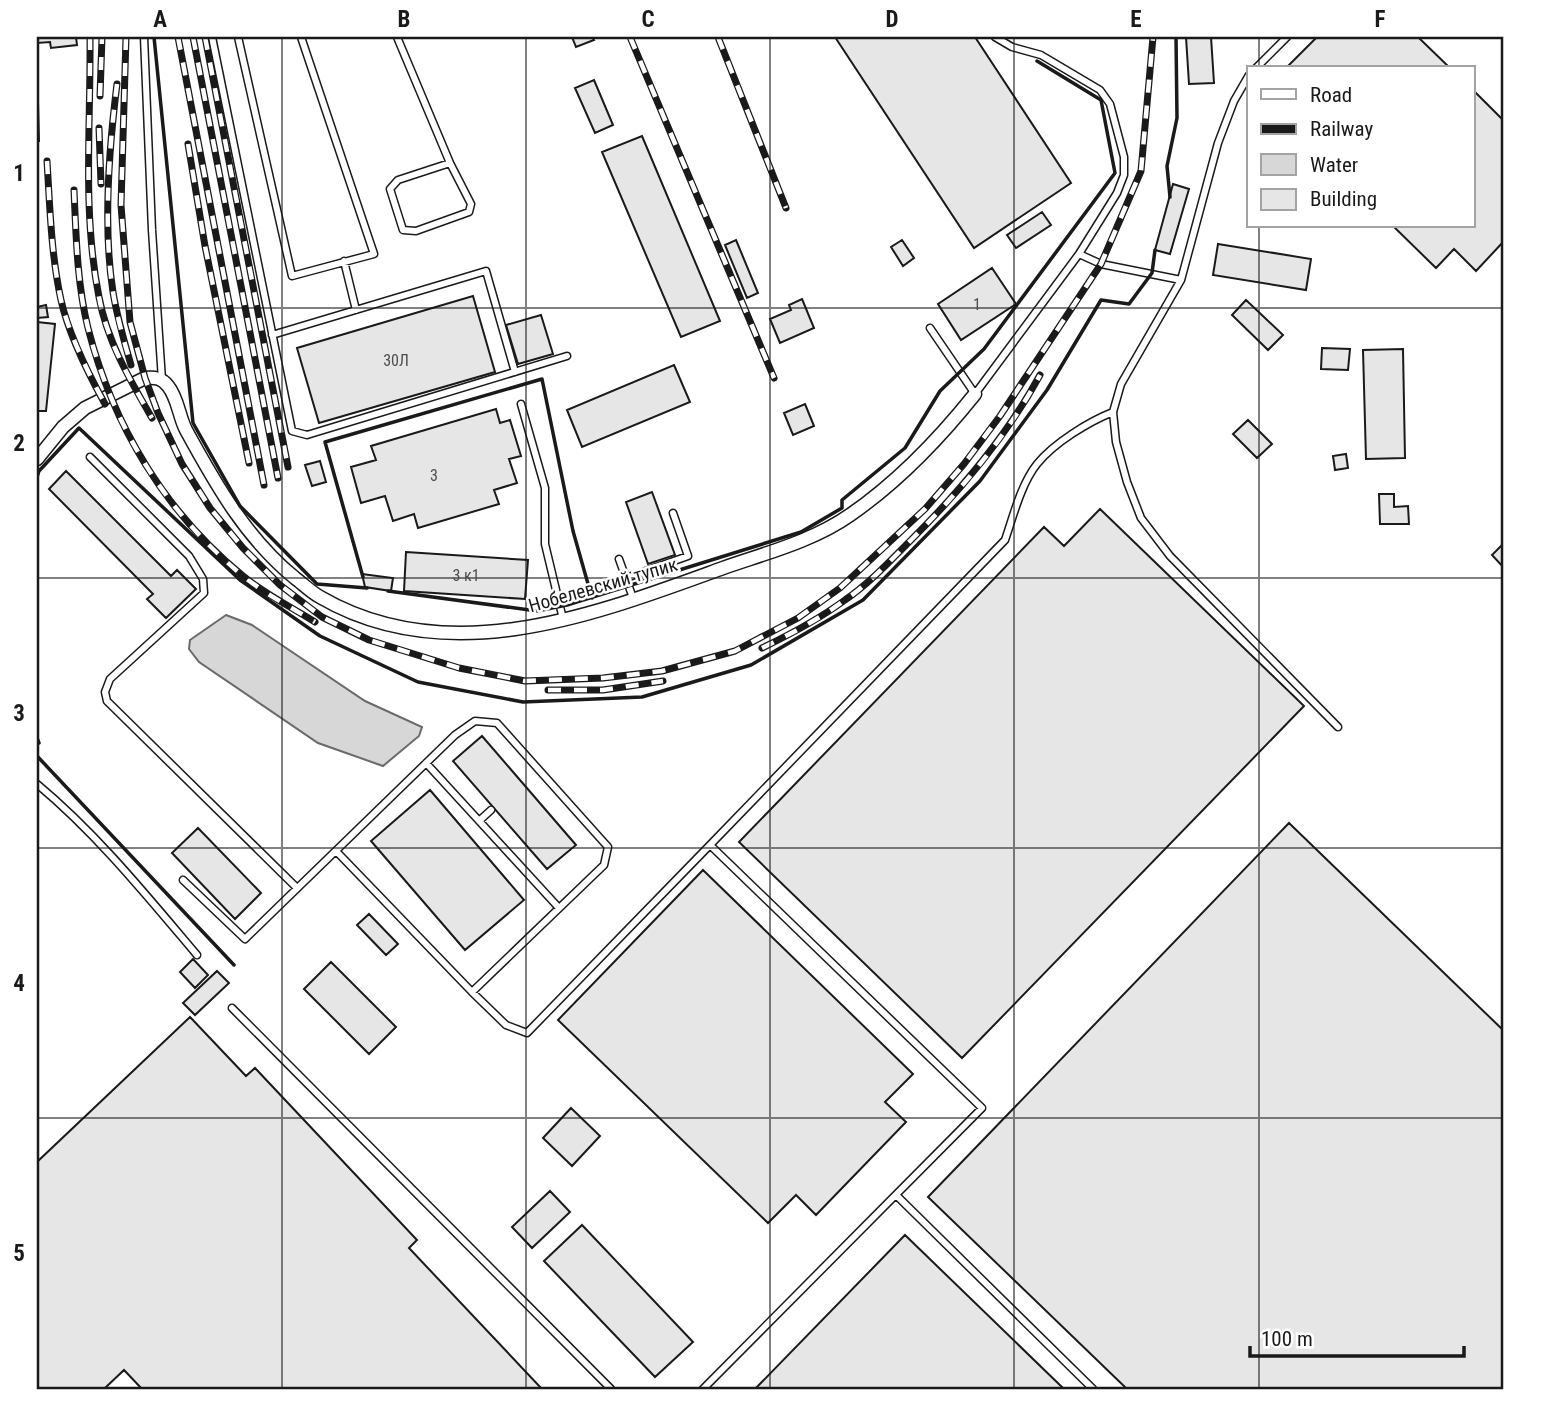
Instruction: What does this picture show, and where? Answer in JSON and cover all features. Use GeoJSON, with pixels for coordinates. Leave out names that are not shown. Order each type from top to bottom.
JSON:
{"type":"FeatureCollection","features":[{"type":"Feature","properties":{"kind":"street"},"geometry":{"type":"LineString","coordinates":[[37,459],[63,427],[85,408],[145,378],[162,380]]}},
{"type":"Feature","properties":{"kind":"street","name":"Нобелевский тупик"},"geometry":{"type":"LineString","coordinates":[[162,380],[170,388],[184,426],[227,502],[258,544],[319,597],[360,616],[411,629],[457,634],[500,632],[564,620],[809,538],[849,516],[905,472],[975,394]]}},
{"type":"Feature","properties":{"kind":"lane"},"geometry":{"type":"LineString","coordinates":[[144,37],[146,121],[162,380]]}},
{"type":"Feature","properties":{"kind":"lane"},"geometry":{"type":"LineString","coordinates":[[212,37],[292,430],[306,435],[567,356]]}},
{"type":"Feature","properties":{"kind":"lane"},"geometry":{"type":"LineString","coordinates":[[238,37],[292,276],[374,254],[301,37]]}},
{"type":"Feature","properties":{"kind":"lane"},"geometry":{"type":"LineString","coordinates":[[397,37],[450,163],[471,204],[469,212],[416,231],[403,230],[390,189],[398,180],[450,163]]}},
{"type":"Feature","properties":{"kind":"lane"},"geometry":{"type":"LineString","coordinates":[[930,328],[975,394],[1079,254],[1117,193],[1124,174],[1124,157],[1110,104],[1100,90],[1041,55],[1012,47],[995,37]]}},
{"type":"Feature","properties":{"kind":"lane"},"geometry":{"type":"LineString","coordinates":[[1258,66],[1287,37]]}},
{"type":"Feature","properties":{"kind":"lane"},"geometry":{"type":"LineString","coordinates":[[1247,78],[1234,101],[1218,143],[1181,280],[1121,384],[1113,412],[1116,443],[1141,518],[1170,556],[1338,727]]}},
{"type":"Feature","properties":{"kind":"lane"},"geometry":{"type":"LineString","coordinates":[[1079,254],[1101,264],[1181,280]]}},
{"type":"Feature","properties":{"kind":"lane"},"geometry":{"type":"LineString","coordinates":[[344,261],[356,310]]}},
{"type":"Feature","properties":{"kind":"lane"},"geometry":{"type":"LineString","coordinates":[[272,335],[486,271],[515,372]]}},
{"type":"Feature","properties":{"kind":"lane"},"geometry":{"type":"LineString","coordinates":[[521,404],[545,488],[545,544],[564,620]]}},
{"type":"Feature","properties":{"kind":"lane"},"geometry":{"type":"LineString","coordinates":[[336,851],[506,1025],[527,1033],[1005,540],[1018,502],[1037,465],[1087,423],[1113,412]]}},
{"type":"Feature","properties":{"kind":"lane"},"geometry":{"type":"LineString","coordinates":[[90,457],[189,556],[203,579],[204,593],[110,679],[105,692],[107,701],[297,888]]}},
{"type":"Feature","properties":{"kind":"lane"},"geometry":{"type":"LineString","coordinates":[[626,578],[688,556],[673,513]]}},
{"type":"Feature","properties":{"kind":"lane"},"geometry":{"type":"LineString","coordinates":[[620,559],[633,598]]}},
{"type":"Feature","properties":{"kind":"lane"},"geometry":{"type":"LineString","coordinates":[[183,880],[245,939],[454,735],[475,721],[497,723],[608,848],[604,864],[472,992]]}},
{"type":"Feature","properties":{"kind":"lane"},"geometry":{"type":"LineString","coordinates":[[426,763],[559,908]]}},
{"type":"Feature","properties":{"kind":"lane"},"geometry":{"type":"LineString","coordinates":[[37,784],[92,835],[197,956]]}},
{"type":"Feature","properties":{"kind":"lane"},"geometry":{"type":"LineString","coordinates":[[479,821],[491,810]]}},
{"type":"Feature","properties":{"kind":"lane"},"geometry":{"type":"LineString","coordinates":[[703,1389],[982,1108],[710,845]]}},
{"type":"Feature","properties":{"kind":"lane"},"geometry":{"type":"LineString","coordinates":[[232,1008],[611,1389]]}},
{"type":"Feature","properties":{"kind":"lane"},"geometry":{"type":"LineString","coordinates":[[896,1195],[1093,1389]]}},
{"type":"Feature","properties":{"kind":"water"},"geometry":{"type":"Polygon","coordinates":[[[226,615],[252,625],[365,701],[422,727],[419,736],[383,766],[318,743],[199,662],[189,649],[190,640],[226,615]]]}},
{"type":"Feature","properties":{"kind":"building"},"geometry":{"type":"Polygon","coordinates":[[[37,37],[76,37],[77,45],[51,48],[50,42],[37,43],[37,37]]]}},
{"type":"Feature","properties":{"kind":"building"},"geometry":{"type":"Polygon","coordinates":[[[572,37],[592,37],[594,40],[576,47],[572,37]]]}},
{"type":"Feature","properties":{"kind":"building"},"geometry":{"type":"Polygon","coordinates":[[[835,37],[975,37],[1071,183],[974,248],[835,37]]]}},
{"type":"Feature","properties":{"kind":"building"},"geometry":{"type":"Polygon","coordinates":[[[1186,37],[1211,37],[1214,83],[1189,84],[1186,37]]]}},
{"type":"Feature","properties":{"kind":"building"},"geometry":{"type":"Polygon","coordinates":[[[1317,37],[1418,37],[1448,66],[1288,66],[1317,37]]]}},
{"type":"Feature","properties":{"kind":"building"},"geometry":{"type":"Polygon","coordinates":[[[37,62],[39,141],[37,141],[37,62]]]}},
{"type":"Feature","properties":{"kind":"building"},"geometry":{"type":"Polygon","coordinates":[[[594,80],[613,125],[595,133],[575,88],[594,80]]]}},
{"type":"Feature","properties":{"kind":"building"},"geometry":{"type":"Polygon","coordinates":[[[1474,91],[1504,121],[1504,241],[1476,271],[1454,249],[1436,268],[1395,228],[1474,228],[1474,91]]]}},
{"type":"Feature","properties":{"kind":"building"},"geometry":{"type":"Polygon","coordinates":[[[642,136],[720,321],[681,337],[602,152],[642,136]]]}},
{"type":"Feature","properties":{"kind":"building"},"geometry":{"type":"Polygon","coordinates":[[[1173,184],[1189,189],[1170,254],[1155,250],[1173,184]]]}},
{"type":"Feature","properties":{"kind":"building"},"geometry":{"type":"Polygon","coordinates":[[[1042,212],[1051,225],[1016,248],[1007,235],[1042,212]]]}},
{"type":"Feature","properties":{"kind":"building"},"geometry":{"type":"Polygon","coordinates":[[[736,240],[758,293],[747,298],[725,245],[736,240]]]}},
{"type":"Feature","properties":{"kind":"building"},"geometry":{"type":"Polygon","coordinates":[[[902,240],[914,258],[903,266],[891,247],[902,240]]]}},
{"type":"Feature","properties":{"kind":"building"},"geometry":{"type":"Polygon","coordinates":[[[1218,244],[1311,259],[1306,290],[1213,275],[1218,244]]]}},
{"type":"Feature","properties":{"kind":"building"},"geometry":{"type":"Polygon","coordinates":[[[992,268],[1016,304],[961,340],[938,304],[992,268]]]}},
{"type":"Feature","properties":{"kind":"building"},"geometry":{"type":"Polygon","coordinates":[[[473,296],[495,372],[319,423],[297,348],[473,296]]]}},
{"type":"Feature","properties":{"kind":"building"},"geometry":{"type":"Polygon","coordinates":[[[802,299],[814,328],[780,343],[770,319],[791,310],[789,305],[802,299]]]}},
{"type":"Feature","properties":{"kind":"building"},"geometry":{"type":"Polygon","coordinates":[[[1246,300],[1283,335],[1268,350],[1232,315],[1246,300]]]}},
{"type":"Feature","properties":{"kind":"building"},"geometry":{"type":"Polygon","coordinates":[[[46,305],[48,317],[37,318],[37,307],[46,305]]]}},
{"type":"Feature","properties":{"kind":"building"},"geometry":{"type":"Polygon","coordinates":[[[541,315],[553,354],[518,364],[506,325],[541,315]]]}},
{"type":"Feature","properties":{"kind":"building"},"geometry":{"type":"Polygon","coordinates":[[[37,322],[55,324],[46,411],[37,411],[37,322]]]}},
{"type":"Feature","properties":{"kind":"building"},"geometry":{"type":"Polygon","coordinates":[[[1322,348],[1350,349],[1348,370],[1321,369],[1322,348]]]}},
{"type":"Feature","properties":{"kind":"building"},"geometry":{"type":"Polygon","coordinates":[[[1403,349],[1405,458],[1366,459],[1363,350],[1403,349]]]}},
{"type":"Feature","properties":{"kind":"building"},"geometry":{"type":"Polygon","coordinates":[[[674,365],[690,402],[582,447],[567,410],[674,365]]]}},
{"type":"Feature","properties":{"kind":"building"},"geometry":{"type":"Polygon","coordinates":[[[805,404],[814,426],[793,435],[784,413],[805,404]]]}},
{"type":"Feature","properties":{"kind":"building"},"geometry":{"type":"Polygon","coordinates":[[[496,409],[500,423],[510,420],[521,456],[509,459],[517,483],[494,490],[499,504],[418,528],[414,514],[393,521],[385,496],[361,503],[351,467],[376,460],[371,446],[496,409]]]}},
{"type":"Feature","properties":{"kind":"building"},"geometry":{"type":"Polygon","coordinates":[[[1248,420],[1272,444],[1257,458],[1233,434],[1248,420]]]}},
{"type":"Feature","properties":{"kind":"building"},"geometry":{"type":"Polygon","coordinates":[[[1346,454],[1348,468],[1335,470],[1333,456],[1346,454]]]}},
{"type":"Feature","properties":{"kind":"building"},"geometry":{"type":"Polygon","coordinates":[[[320,461],[326,482],[312,486],[305,465],[320,461]]]}},
{"type":"Feature","properties":{"kind":"building"},"geometry":{"type":"Polygon","coordinates":[[[66,471],[171,576],[177,570],[196,589],[166,618],[147,599],[153,594],[49,489],[66,471]]]}},
{"type":"Feature","properties":{"kind":"building"},"geometry":{"type":"Polygon","coordinates":[[[652,492],[675,555],[648,564],[626,502],[652,492]]]}},
{"type":"Feature","properties":{"kind":"building"},"geometry":{"type":"Polygon","coordinates":[[[1379,494],[1394,494],[1394,507],[1408,506],[1409,524],[1380,524],[1379,494]]]}},
{"type":"Feature","properties":{"kind":"building"},"geometry":{"type":"Polygon","coordinates":[[[1100,509],[1304,706],[962,1058],[739,842],[1044,527],[1064,546],[1100,509]]]}},
{"type":"Feature","properties":{"kind":"building"},"geometry":{"type":"Polygon","coordinates":[[[1504,543],[1504,568],[1492,555],[1504,543]]]}},
{"type":"Feature","properties":{"kind":"building"},"geometry":{"type":"Polygon","coordinates":[[[406,552],[528,560],[525,599],[404,591],[406,552]]]}},
{"type":"Feature","properties":{"kind":"building"},"geometry":{"type":"Polygon","coordinates":[[[362,574],[393,578],[391,591],[365,587],[362,574]]]}},
{"type":"Feature","properties":{"kind":"building"},"geometry":{"type":"Polygon","coordinates":[[[578,593],[580,601],[567,605],[565,597],[578,593]]]}},
{"type":"Feature","properties":{"kind":"building"},"geometry":{"type":"Polygon","coordinates":[[[482,736],[576,845],[547,869],[453,761],[482,736]]]}},
{"type":"Feature","properties":{"kind":"building"},"geometry":{"type":"Polygon","coordinates":[[[430,790],[524,900],[465,950],[371,841],[430,790]]]}},
{"type":"Feature","properties":{"kind":"building"},"geometry":{"type":"Polygon","coordinates":[[[1289,823],[1504,1031],[1504,1389],[1127,1389],[928,1197],[1289,823]]]}},
{"type":"Feature","properties":{"kind":"building"},"geometry":{"type":"Polygon","coordinates":[[[198,828],[261,893],[235,919],[172,853],[198,828]]]}},
{"type":"Feature","properties":{"kind":"building"},"geometry":{"type":"Polygon","coordinates":[[[703,870],[913,1074],[885,1102],[906,1122],[816,1215],[796,1195],[768,1223],[558,1020],[703,870]]]}},
{"type":"Feature","properties":{"kind":"building"},"geometry":{"type":"Polygon","coordinates":[[[369,914],[398,944],[386,955],[357,925],[369,914]]]}},
{"type":"Feature","properties":{"kind":"building"},"geometry":{"type":"Polygon","coordinates":[[[193,959],[208,975],[195,988],[180,972],[193,959]]]}},
{"type":"Feature","properties":{"kind":"building"},"geometry":{"type":"Polygon","coordinates":[[[331,962],[396,1027],[369,1054],[304,989],[331,962]]]}},
{"type":"Feature","properties":{"kind":"building"},"geometry":{"type":"Polygon","coordinates":[[[217,971],[229,983],[195,1015],[183,1003],[217,971]]]}},
{"type":"Feature","properties":{"kind":"building"},"geometry":{"type":"Polygon","coordinates":[[[190,1017],[246,1076],[255,1068],[417,1240],[409,1248],[542,1389],[142,1389],[124,1370],[104,1389],[37,1389],[37,1162],[190,1017]]]}},
{"type":"Feature","properties":{"kind":"building"},"geometry":{"type":"Polygon","coordinates":[[[571,1108],[600,1136],[572,1166],[543,1138],[571,1108]]]}},
{"type":"Feature","properties":{"kind":"building"},"geometry":{"type":"Polygon","coordinates":[[[550,1191],[570,1212],[532,1248],[512,1227],[550,1191]]]}},
{"type":"Feature","properties":{"kind":"building"},"geometry":{"type":"Polygon","coordinates":[[[582,1225],[693,1342],[655,1377],[544,1261],[582,1225]]]}},
{"type":"Feature","properties":{"kind":"building"},"geometry":{"type":"Polygon","coordinates":[[[905,1235],[1064,1389],[755,1389],[905,1235]]]}},
{"type":"Feature","properties":{"kind":"railway"},"geometry":{"type":"LineString","coordinates":[[90,37],[89,200],[99,297],[113,345],[152,418]]}},
{"type":"Feature","properties":{"kind":"railway"},"geometry":{"type":"LineString","coordinates":[[100,96],[102,37]]}},
{"type":"Feature","properties":{"kind":"railway"},"geometry":{"type":"LineString","coordinates":[[126,37],[121,205],[130,322],[145,378],[182,464],[210,508],[243,548],[280,585],[322,617],[369,640],[459,668],[525,681],[603,678],[662,671],[735,651],[798,618],[840,588],[925,509],[964,464],[1000,416],[1101,264],[1141,171],[1153,37]]}},
{"type":"Feature","properties":{"kind":"railway"},"geometry":{"type":"LineString","coordinates":[[178,37],[264,485]]}},
{"type":"Feature","properties":{"kind":"railway"},"geometry":{"type":"LineString","coordinates":[[193,37],[278,478]]}},
{"type":"Feature","properties":{"kind":"railway"},"geometry":{"type":"LineString","coordinates":[[205,37],[288,467]]}},
{"type":"Feature","properties":{"kind":"railway"},"geometry":{"type":"LineString","coordinates":[[630,37],[774,378]]}},
{"type":"Feature","properties":{"kind":"railway"},"geometry":{"type":"LineString","coordinates":[[718,37],[786,208]]}},
{"type":"Feature","properties":{"kind":"railway"},"geometry":{"type":"LineString","coordinates":[[117,84],[110,161],[108,242],[115,301],[131,365]]}},
{"type":"Feature","properties":{"kind":"railway"},"geometry":{"type":"LineString","coordinates":[[99,128],[101,184]]}},
{"type":"Feature","properties":{"kind":"railway"},"geometry":{"type":"LineString","coordinates":[[188,144],[205,246],[249,463]]}},
{"type":"Feature","properties":{"kind":"railway"},"geometry":{"type":"LineString","coordinates":[[47,161],[53,248],[61,300],[74,339],[105,404]]}},
{"type":"Feature","properties":{"kind":"railway"},"geometry":{"type":"LineString","coordinates":[[74,190],[76,242],[84,311],[99,364],[127,433],[166,495],[215,551],[251,583],[315,622]]}},
{"type":"Feature","properties":{"kind":"railway"},"geometry":{"type":"LineString","coordinates":[[762,648],[835,607],[888,563],[982,462],[1040,375]]}},
{"type":"Feature","properties":{"kind":"railway"},"geometry":{"type":"LineString","coordinates":[[548,690],[603,690],[663,681]]}},
{"type":"Feature","properties":{"kind":"wall"},"geometry":{"type":"LineString","coordinates":[[154,37],[193,423],[240,506],[317,584],[367,588]]}},
{"type":"Feature","properties":{"kind":"wall"},"geometry":{"type":"LineString","coordinates":[[1170,197],[1167,166],[1177,118],[1176,37]]}},
{"type":"Feature","properties":{"kind":"wall"},"geometry":{"type":"LineString","coordinates":[[388,591],[537,611],[567,605],[801,532],[842,508],[842,500],[905,448],[940,391],[984,349],[1115,173],[1101,100],[1037,61]]}},
{"type":"Feature","properties":{"kind":"wall"},"geometry":{"type":"LineString","coordinates":[[37,477],[39,471],[79,428],[240,580],[320,636],[418,682],[523,702],[642,697],[751,665],[863,600],[980,481],[1047,390],[1101,300],[1129,304],[1152,273],[1155,250]]}},
{"type":"Feature","properties":{"kind":"wall"},"geometry":{"type":"LineString","coordinates":[[363,577],[325,442],[542,379],[573,531],[592,598]]}},
{"type":"Feature","properties":{"kind":"wall"},"geometry":{"type":"LineString","coordinates":[[37,738],[37,744]]}},
{"type":"Feature","properties":{"kind":"wall"},"geometry":{"type":"LineString","coordinates":[[37,756],[234,965]]}}]}
